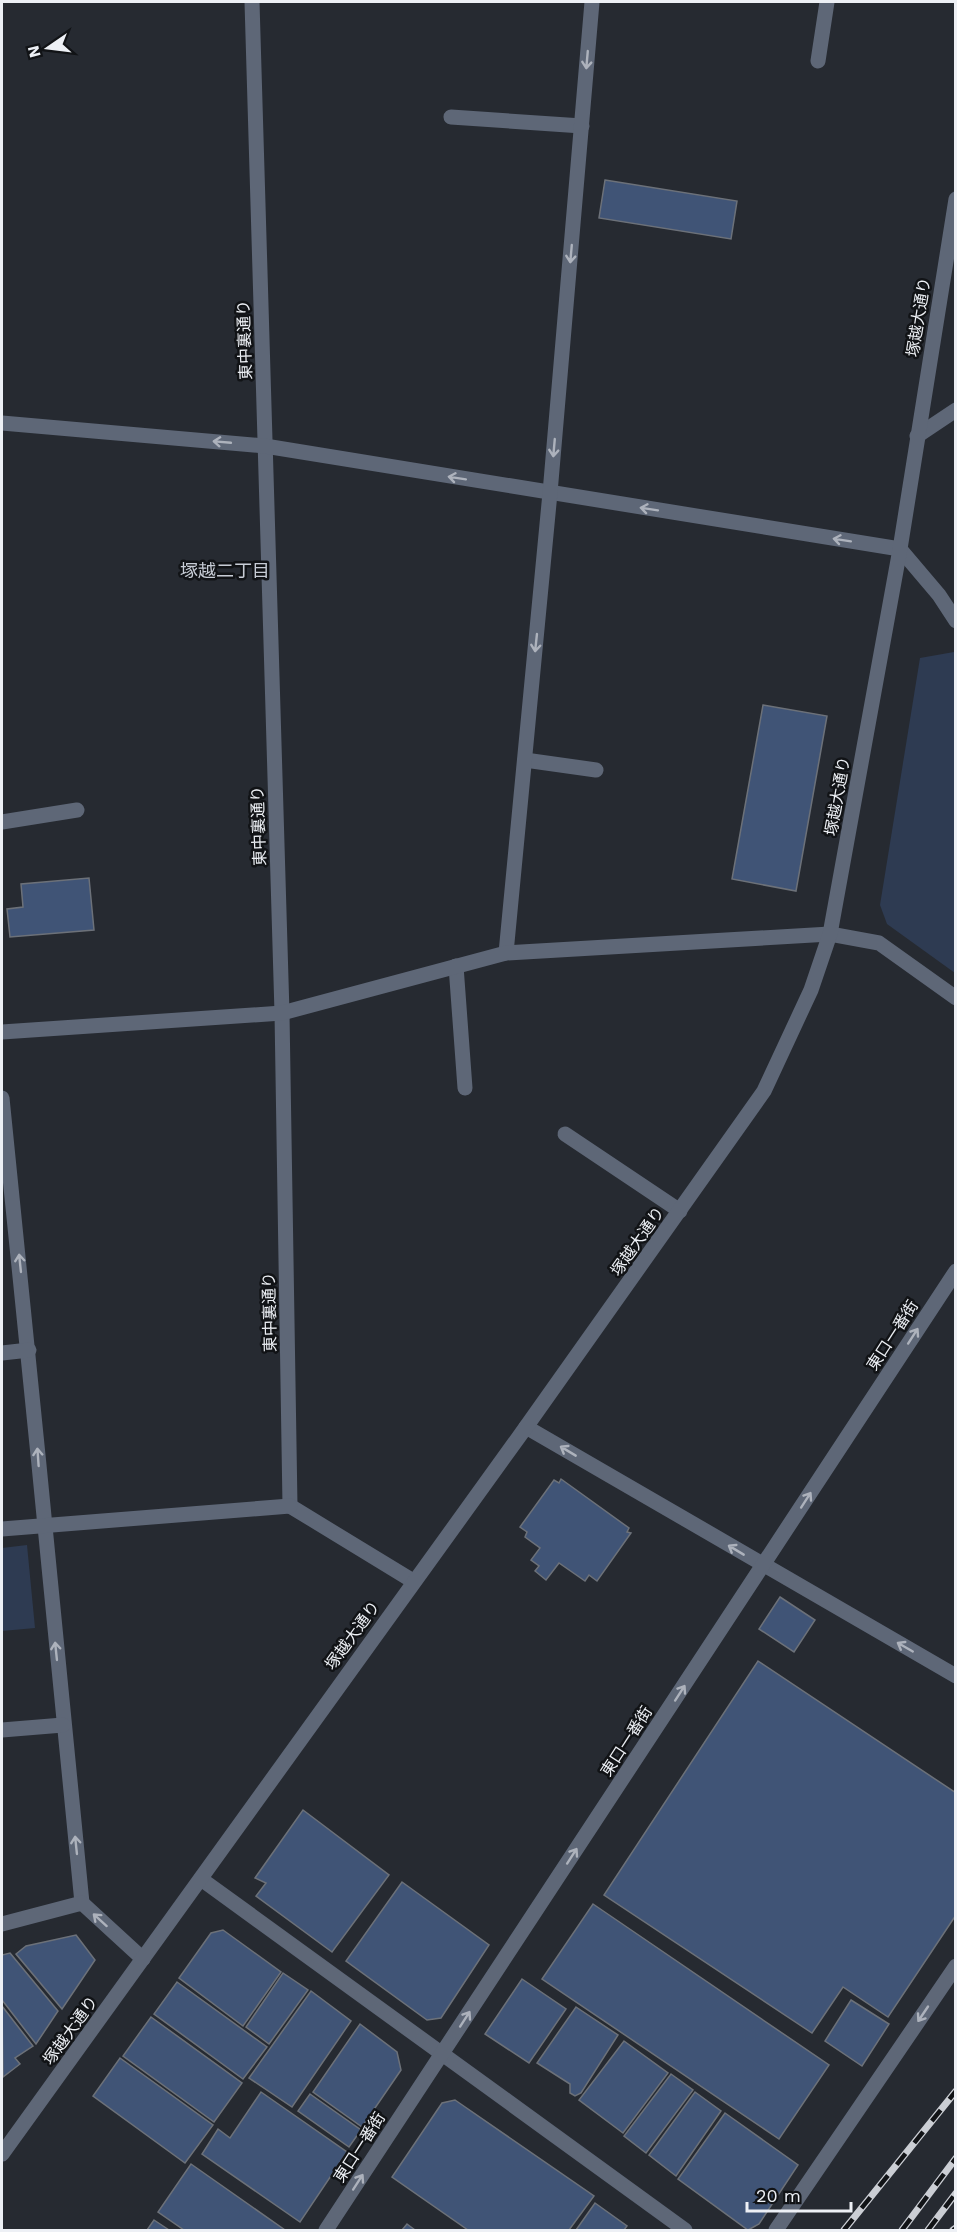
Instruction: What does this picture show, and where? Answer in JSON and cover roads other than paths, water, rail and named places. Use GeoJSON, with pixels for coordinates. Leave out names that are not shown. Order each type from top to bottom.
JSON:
{"type":"FeatureCollection","features":[{"type":"Feature","properties":{"kind":"street","name":"東中裏通り"},"geometry":{"type":"LineString","coordinates":[[252,2],[282,1013],[290,1506]]}},
{"type":"Feature","properties":{"kind":"street"},"geometry":{"type":"LineString","coordinates":[[506,953],[550,493],[592,2]]}},
{"type":"Feature","properties":{"kind":"street"},"geometry":{"type":"LineString","coordinates":[[818,61],[826,2]]}},
{"type":"Feature","properties":{"kind":"street"},"geometry":{"type":"LineString","coordinates":[[451,117],[582,126]]}},
{"type":"Feature","properties":{"kind":"street","name":"塚越大通り"},"geometry":{"type":"LineString","coordinates":[[2,2154],[526,1427],[764,1091],[811,990],[830,934],[900,549],[956,199]]}},
{"type":"Feature","properties":{"kind":"street"},"geometry":{"type":"LineString","coordinates":[[917,436],[956,410]]}},
{"type":"Feature","properties":{"kind":"street"},"geometry":{"type":"LineString","coordinates":[[2,423],[265,446],[900,549],[953,610]]}},
{"type":"Feature","properties":{"kind":"street"},"geometry":{"type":"LineString","coordinates":[[525,760],[596,770]]}},
{"type":"Feature","properties":{"kind":"street"},"geometry":{"type":"LineString","coordinates":[[2,822],[77,810]]}},
{"type":"Feature","properties":{"kind":"street"},"geometry":{"type":"LineString","coordinates":[[2,1032],[282,1013],[506,953],[830,934],[879,943],[956,998]]}},
{"type":"Feature","properties":{"kind":"street"},"geometry":{"type":"LineString","coordinates":[[456,966],[465,1088]]}},
{"type":"Feature","properties":{"kind":"street"},"geometry":{"type":"LineString","coordinates":[[2,1098],[9,1229],[29,1350],[43,1525],[82,1903],[143,1959]]}},
{"type":"Feature","properties":{"kind":"street"},"geometry":{"type":"LineString","coordinates":[[565,1134],[680,1211]]}},
{"type":"Feature","properties":{"kind":"street","name":"東口一番街"},"geometry":{"type":"LineString","coordinates":[[326,2230],[956,1271]]}},
{"type":"Feature","properties":{"kind":"street"},"geometry":{"type":"LineString","coordinates":[[2,1353],[29,1350]]}},
{"type":"Feature","properties":{"kind":"street"},"geometry":{"type":"LineString","coordinates":[[526,1427],[956,1676]]}},
{"type":"Feature","properties":{"kind":"street"},"geometry":{"type":"LineString","coordinates":[[2,1529],[290,1506],[413,1581]]}},
{"type":"Feature","properties":{"kind":"street"},"geometry":{"type":"LineString","coordinates":[[2,1730],[63,1725]]}},
{"type":"Feature","properties":{"kind":"street"},"geometry":{"type":"LineString","coordinates":[[201,1879],[685,2230]]}},
{"type":"Feature","properties":{"kind":"street"},"geometry":{"type":"LineString","coordinates":[[2,1924],[82,1903]]}},
{"type":"Feature","properties":{"kind":"street"},"geometry":{"type":"LineString","coordinates":[[776,2230],[956,1966]]}},
{"type":"Feature","properties":{"kind":"railway"},"geometry":{"type":"LineString","coordinates":[[844,2230],[956,2091]]}},
{"type":"Feature","properties":{"kind":"railway"},"geometry":{"type":"LineString","coordinates":[[902,2230],[956,2158]]}},
{"type":"Feature","properties":{"kind":"railway"},"geometry":{"type":"LineString","coordinates":[[928,2230],[956,2193]]}},
{"type":"Feature","properties":{"kind":"district","name":"塚越二丁目"},"geometry":{"type":"Point","coordinates":[225,571]}}]}
